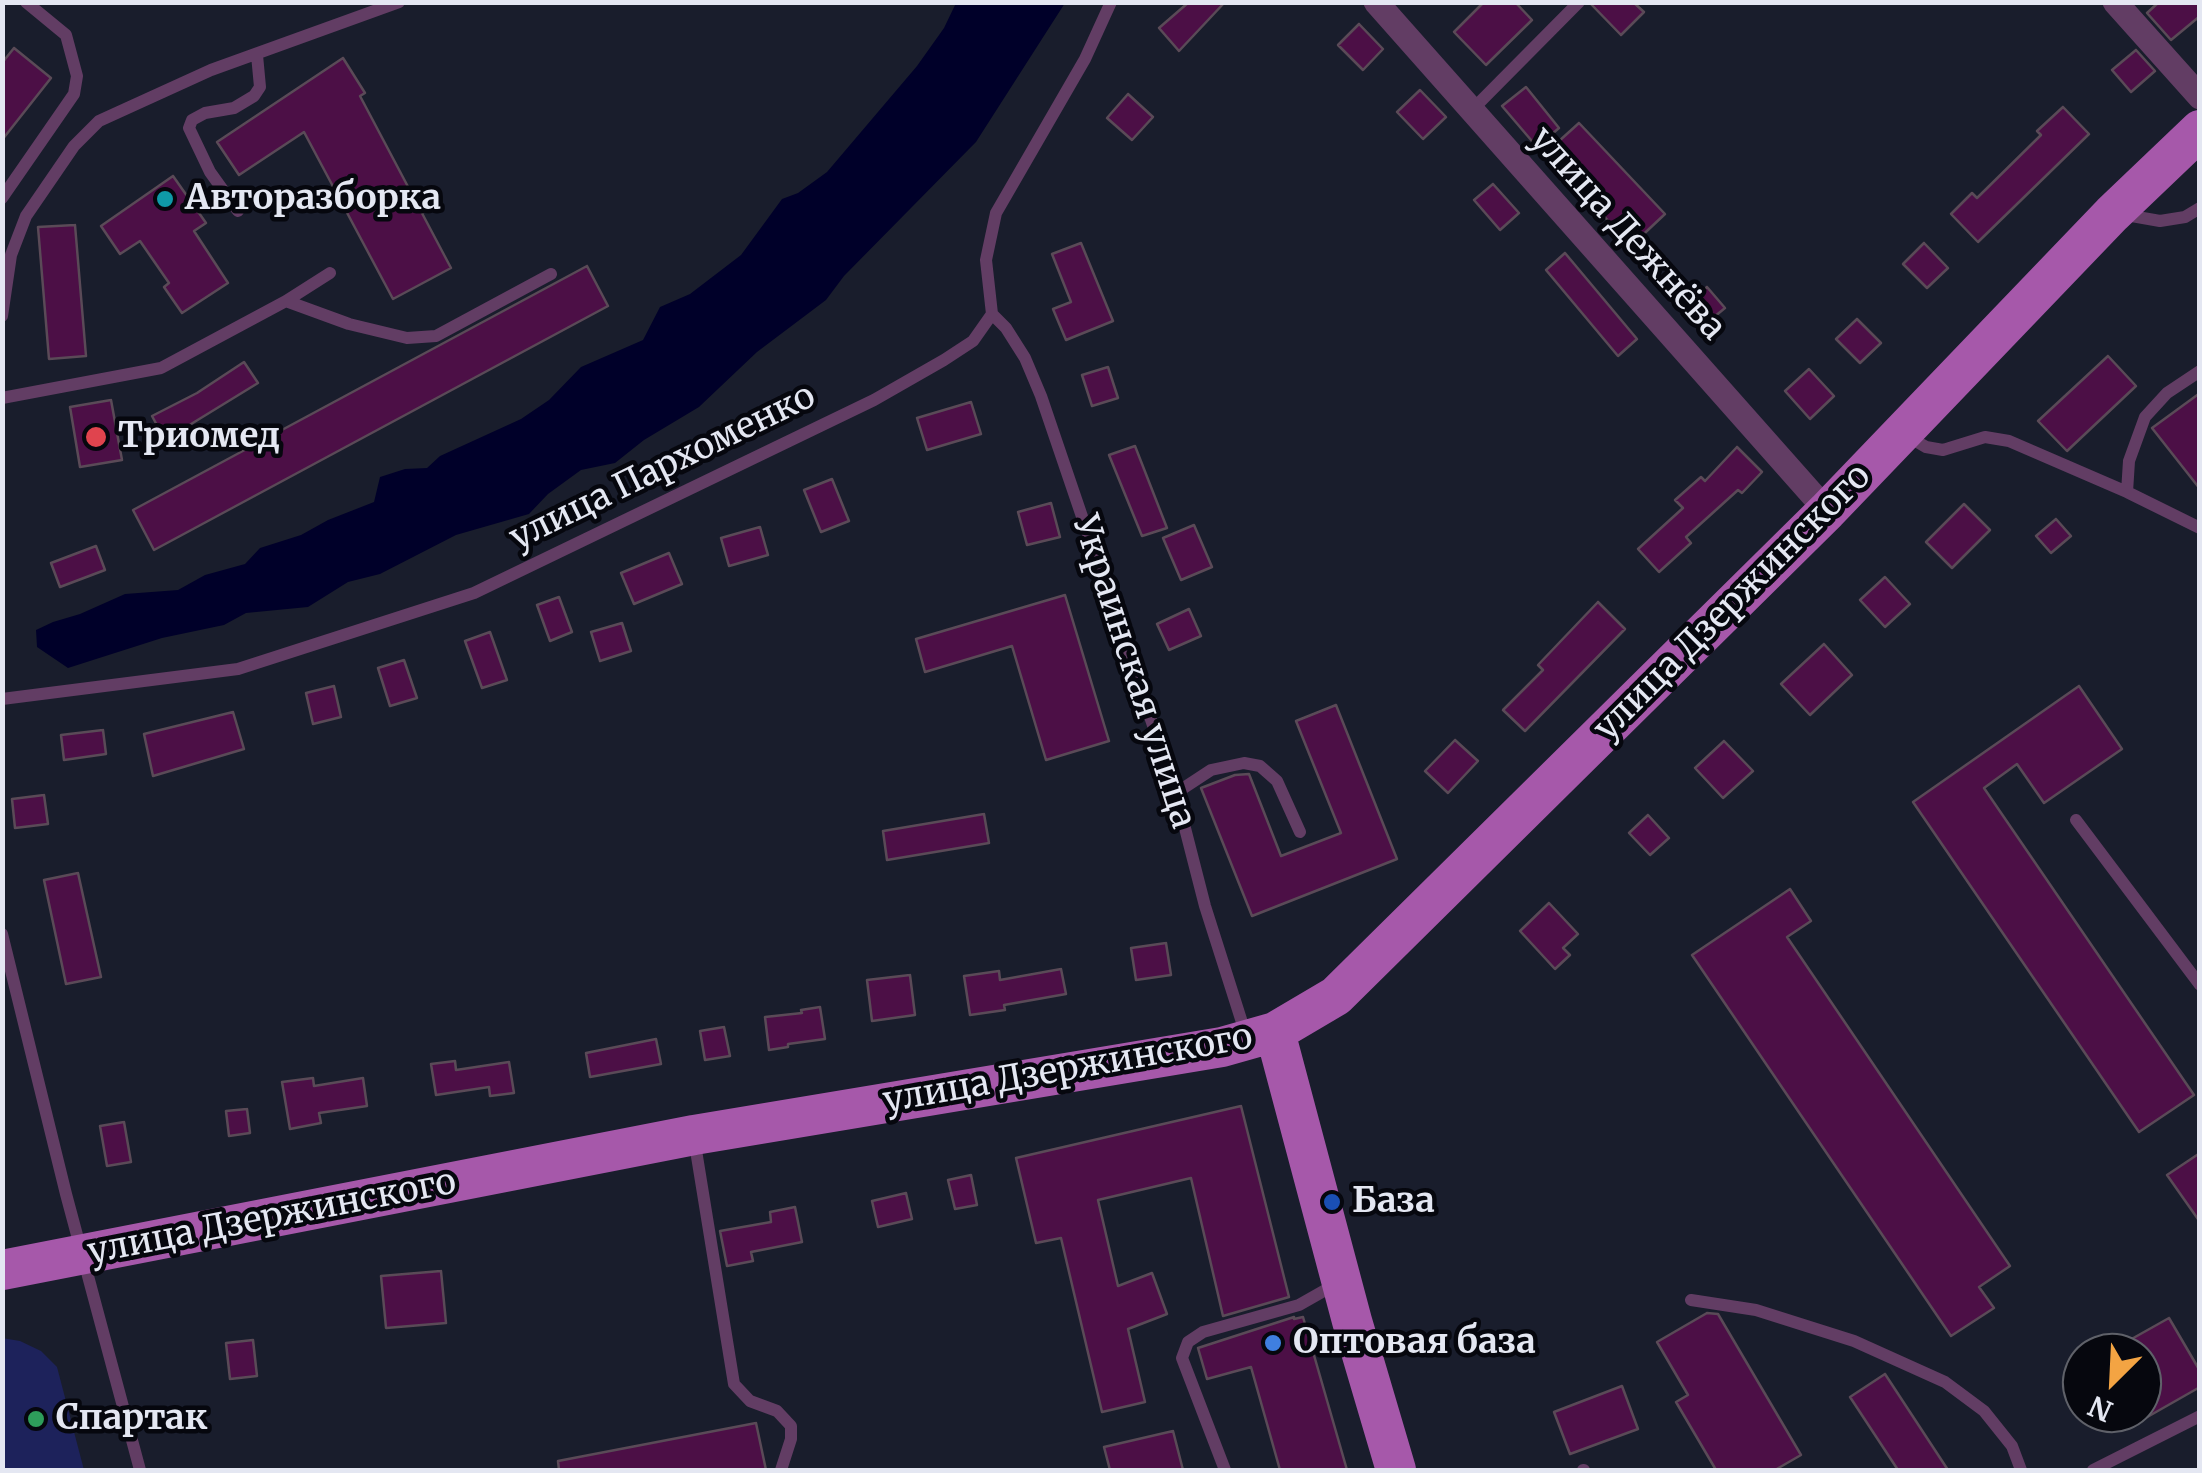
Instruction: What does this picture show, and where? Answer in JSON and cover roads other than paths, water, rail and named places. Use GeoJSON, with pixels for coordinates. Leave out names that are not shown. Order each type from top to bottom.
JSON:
{"type":"FeatureCollection","features":[{"type":"Feature","properties":{"kind":"main road","name":"улица Дзержинского"},"geometry":{"type":"LineString","coordinates":[[2,1270],[694,1135],[1262,1037],[1336,996],[1828,511],[2112,214],[2200,130]]}},
{"type":"Feature","properties":{"kind":"main road","name":"Украинская улица"},"geometry":{"type":"LineString","coordinates":[[1262,1037],[1342,1280],[1396,1470]]}},
{"type":"Feature","properties":{"kind":"street","name":"улица Дежнёва"},"geometry":{"type":"LineString","coordinates":[[1376,2],[1828,511]]}},
{"type":"Feature","properties":{"kind":"street"},"geometry":{"type":"LineString","coordinates":[[2116,2],[2200,97]]}},
{"type":"Feature","properties":{"kind":"lane"},"geometry":{"type":"LineString","coordinates":[[2,198],[74,94],[77,76],[66,35],[26,2]]}},
{"type":"Feature","properties":{"kind":"lane"},"geometry":{"type":"LineString","coordinates":[[2,316],[11,255],[26,216],[74,146],[98,121],[211,70],[398,2]]}},
{"type":"Feature","properties":{"kind":"lane"},"geometry":{"type":"LineString","coordinates":[[992,314],[986,260],[996,213],[1086,59],[1111,2]]}},
{"type":"Feature","properties":{"kind":"lane"},"geometry":{"type":"LineString","coordinates":[[1471,111],[1579,2]]}},
{"type":"Feature","properties":{"kind":"lane"},"geometry":{"type":"LineString","coordinates":[[238,211],[210,172],[189,128],[192,120],[205,113],[234,108],[254,96],[260,87],[257,54]]}},
{"type":"Feature","properties":{"kind":"lane"},"geometry":{"type":"LineString","coordinates":[[2112,214],[2160,221],[2185,218],[2200,208]]}},
{"type":"Feature","properties":{"kind":"lane"},"geometry":{"type":"LineString","coordinates":[[2,398],[161,368],[330,274]]}},
{"type":"Feature","properties":{"kind":"lane"},"geometry":{"type":"LineString","coordinates":[[286,301],[349,324],[407,338],[436,336],[552,274]]}},
{"type":"Feature","properties":{"kind":"lane","name":"улица Пархоменко"},"geometry":{"type":"LineString","coordinates":[[2,699],[238,668],[474,593],[874,400],[973,340],[992,314]]}},
{"type":"Feature","properties":{"kind":"lane","name":"Украинская улица"},"geometry":{"type":"LineString","coordinates":[[992,314],[1025,358],[1041,396],[1176,793],[1204,906],[1262,1037]]}},
{"type":"Feature","properties":{"kind":"lane"},"geometry":{"type":"LineString","coordinates":[[2127,492],[2129,461],[2144,418],[2167,393],[2200,371]]}},
{"type":"Feature","properties":{"kind":"lane"},"geometry":{"type":"LineString","coordinates":[[1902,433],[1926,447],[1943,450],[1985,436],[2009,441],[2200,528]]}},
{"type":"Feature","properties":{"kind":"lane"},"geometry":{"type":"LineString","coordinates":[[1176,793],[1211,770],[1244,763],[1260,766],[1276,781],[1300,832]]}},
{"type":"Feature","properties":{"kind":"lane"},"geometry":{"type":"LineString","coordinates":[[2076,820],[2200,985]]}},
{"type":"Feature","properties":{"kind":"lane"},"geometry":{"type":"LineString","coordinates":[[2,934],[140,1470]]}},
{"type":"Feature","properties":{"kind":"lane"},"geometry":{"type":"LineString","coordinates":[[694,1135],[734,1384],[750,1401],[777,1411],[791,1426],[780,1470]]}},
{"type":"Feature","properties":{"kind":"lane"},"geometry":{"type":"LineString","coordinates":[[1225,1470],[1182,1358],[1188,1342],[1204,1332],[1300,1306],[1342,1280]]}},
{"type":"Feature","properties":{"kind":"lane"},"geometry":{"type":"LineString","coordinates":[[1691,1300],[1756,1310],[1854,1341],[1945,1382],[1984,1410],[2012,1446],[2021,1470]]}},
{"type":"Feature","properties":{"kind":"lane"},"geometry":{"type":"LineString","coordinates":[[2093,1470],[2200,1416]]}},
{"type":"Feature","properties":{"kind":"water"},"geometry":{"type":"Polygon","coordinates":[[[956,3],[1065,3],[976,142],[844,276],[826,300],[757,352],[699,407],[644,440],[615,463],[581,470],[529,514],[456,535],[380,574],[348,582],[308,607],[246,613],[224,625],[162,638],[68,668],[37,647],[36,630],[53,622],[125,594],[178,590],[205,575],[245,564],[260,548],[301,535],[374,502],[380,477],[405,469],[427,468],[440,456],[521,419],[549,400],[581,367],[643,340],[660,307],[690,294],[741,255],[782,199],[798,193],[827,172],[917,66],[956,3]]]}},
{"type":"Feature","properties":{"kind":"place","name":"Авторазборка"},"geometry":{"type":"Point","coordinates":[165,199]}},
{"type":"Feature","properties":{"kind":"place","name":"Триомед"},"geometry":{"type":"Point","coordinates":[96,437]}},
{"type":"Feature","properties":{"kind":"place","name":"База"},"geometry":{"type":"Point","coordinates":[1332,1202]}},
{"type":"Feature","properties":{"kind":"place","name":"Оптовая база"},"geometry":{"type":"Point","coordinates":[1273,1343]}},
{"type":"Feature","properties":{"kind":"place","name":"Спартак"},"geometry":{"type":"Point","coordinates":[36,1419]}}]}
